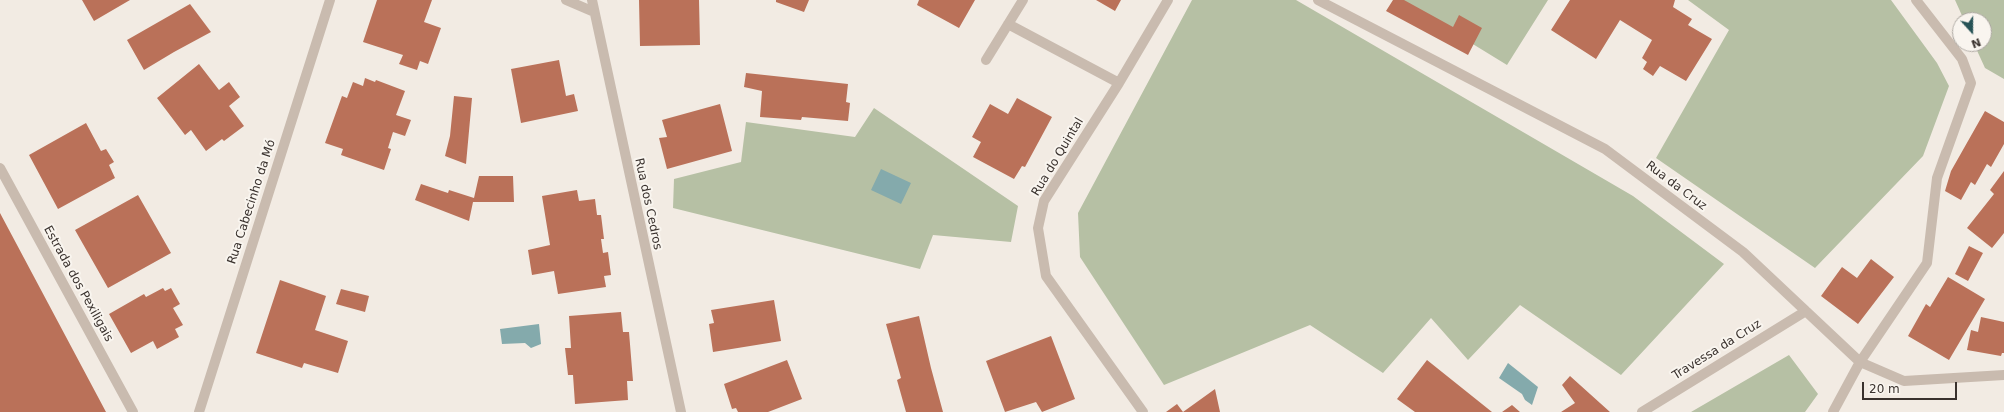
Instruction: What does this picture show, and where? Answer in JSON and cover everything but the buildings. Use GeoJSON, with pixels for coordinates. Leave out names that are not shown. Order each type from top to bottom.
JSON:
{"type":"FeatureCollection","features":[{"type":"Feature","properties":{"kind":"street","name":"Rua Cabecinho da Mó"},"geometry":{"type":"LineString","coordinates":[[199,412],[330,0]]}},
{"type":"Feature","properties":{"kind":"street"},"geometry":{"type":"LineString","coordinates":[[566,0],[594,12]]}},
{"type":"Feature","properties":{"kind":"street","name":"Rua dos Cedros"},"geometry":{"type":"LineString","coordinates":[[592,0],[681,412]]}},
{"type":"Feature","properties":{"kind":"street"},"geometry":{"type":"LineString","coordinates":[[986,60],[1023,0]]}},
{"type":"Feature","properties":{"kind":"street","name":"Rua do Quintal"},"geometry":{"type":"LineString","coordinates":[[1143,412],[1046,276],[1038,228],[1044,201],[1119,83],[1168,0]]}},
{"type":"Feature","properties":{"kind":"street","name":"Rua da Cruz"},"geometry":{"type":"LineString","coordinates":[[1318,0],[1605,150],[1743,252],[1860,362],[1904,381],[2004,375]]}},
{"type":"Feature","properties":{"kind":"street"},"geometry":{"type":"LineString","coordinates":[[1833,412],[1860,362],[1927,263],[1937,178],[1971,83],[1962,59],[1916,0]]}},
{"type":"Feature","properties":{"kind":"street"},"geometry":{"type":"LineString","coordinates":[[1008,24],[1119,83]]}},
{"type":"Feature","properties":{"kind":"street","name":"Estrada dos Pexiligais"},"geometry":{"type":"LineString","coordinates":[[0,168],[133,412]]}},
{"type":"Feature","properties":{"kind":"street","name":"Travessa da Cruz"},"geometry":{"type":"LineString","coordinates":[[1642,412],[1806,311]]}},
{"type":"Feature","properties":{"kind":"green space"},"geometry":{"type":"Polygon","coordinates":[[[1192,0],[1296,0],[1633,196],[1724,264],[1621,375],[1520,305],[1468,360],[1431,318],[1383,373],[1310,325],[1164,385],[1080,257],[1078,213],[1192,0]]]}},
{"type":"Feature","properties":{"kind":"green space"},"geometry":{"type":"Polygon","coordinates":[[[1401,0],[1548,0],[1507,65],[1401,0]]]}},
{"type":"Feature","properties":{"kind":"green space"},"geometry":{"type":"Polygon","coordinates":[[[1688,0],[1891,0],[1937,63],[1949,86],[1923,156],[1815,268],[1656,158],[1729,30],[1688,0]]]}},
{"type":"Feature","properties":{"kind":"green space"},"geometry":{"type":"Polygon","coordinates":[[[1955,0],[2004,0],[2004,79],[1985,68],[1978,52],[1992,52],[1992,12],[1960,12],[1955,0]]]}},
{"type":"Feature","properties":{"kind":"green space"},"geometry":{"type":"Polygon","coordinates":[[[874,108],[1018,206],[1011,242],[933,235],[920,269],[673,208],[674,179],[741,162],[746,122],[855,137],[874,108]]]}},
{"type":"Feature","properties":{"kind":"green space"},"geometry":{"type":"Polygon","coordinates":[[[1789,355],[1818,394],[1805,412],[1691,412],[1789,355]]]}},
{"type":"Feature","properties":{"kind":"water"},"geometry":{"type":"Polygon","coordinates":[[[881,169],[911,183],[901,204],[871,190],[881,169]]]}},
{"type":"Feature","properties":{"kind":"water"},"geometry":{"type":"Polygon","coordinates":[[[539,324],[541,344],[531,348],[525,343],[502,344],[500,329],[539,324]]]}},
{"type":"Feature","properties":{"kind":"water"},"geometry":{"type":"Polygon","coordinates":[[[1508,363],[1538,387],[1532,405],[1525,400],[1522,394],[1499,378],[1508,363]]]}}]}
